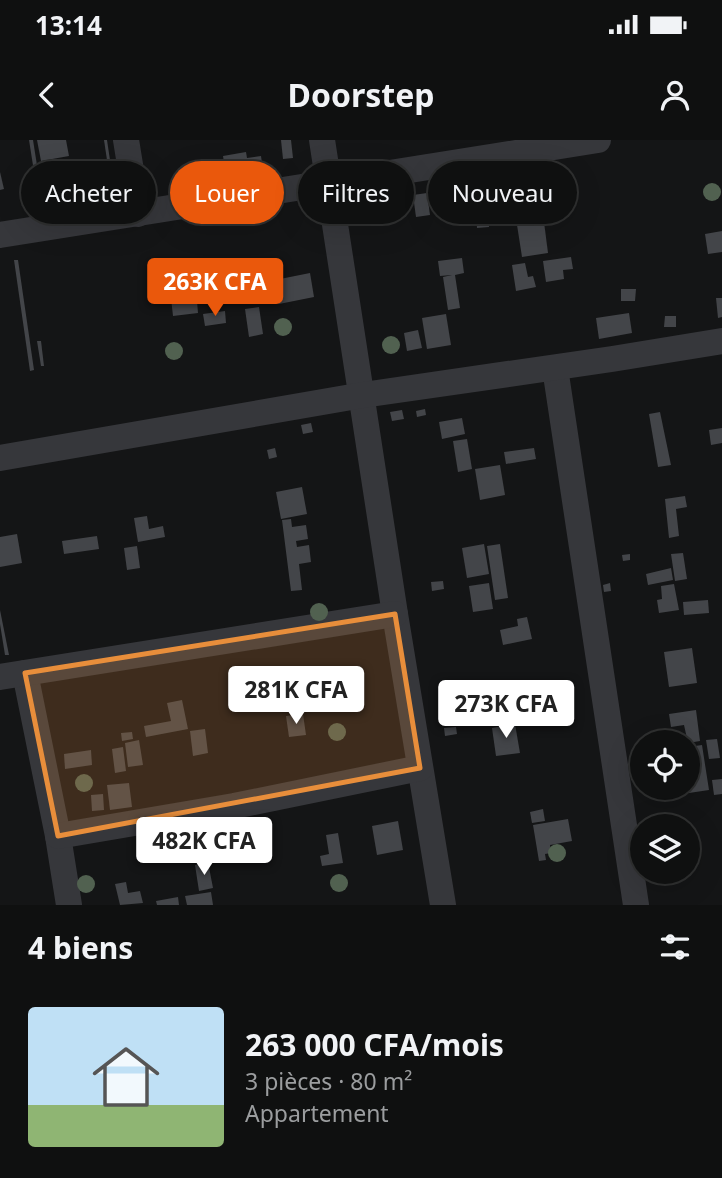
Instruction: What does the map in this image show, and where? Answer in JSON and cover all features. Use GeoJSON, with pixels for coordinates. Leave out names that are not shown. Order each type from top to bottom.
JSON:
{"type":"FeatureCollection","features":[{"type":"Feature","properties":{"kind":"street"},"geometry":{"type":"LineString","coordinates":[[126,140],[129,161]]}},
{"type":"Feature","properties":{"kind":"street"},"geometry":{"type":"LineString","coordinates":[[322,140],[326,161]]}},
{"type":"Feature","properties":{"kind":"street"},"geometry":{"type":"LineString","coordinates":[[414,166],[515,147],[598,140]]}},
{"type":"Feature","properties":{"kind":"street"},"geometry":{"type":"LineString","coordinates":[[156,211],[298,187]]}},
{"type":"Feature","properties":{"kind":"street"},"geometry":{"type":"LineString","coordinates":[[0,235],[72,224]]}},
{"type":"Feature","properties":{"kind":"street"},"geometry":{"type":"LineString","coordinates":[[336,224],[443,905]]}},
{"type":"Feature","properties":{"kind":"street"},"geometry":{"type":"LineString","coordinates":[[0,458],[362,395],[722,341]]}},
{"type":"Feature","properties":{"kind":"street"},"geometry":{"type":"LineString","coordinates":[[555,368],[636,905]]}},
{"type":"Feature","properties":{"kind":"street"},"geometry":{"type":"LineString","coordinates":[[69,905],[58,836],[13,675],[395,614]]}},
{"type":"Feature","properties":{"kind":"street"},"geometry":{"type":"LineString","coordinates":[[58,836],[234,806],[420,768]]}},
{"type":"Feature","properties":{"kind":"highlighted area"},"geometry":{"type":"Polygon","coordinates":[[[395,614],[420,768],[58,836],[25,673],[395,614]]]}},
{"type":"Feature","properties":{"kind":"building"},"geometry":{"type":"Polygon","coordinates":[[[29,140],[33,140],[36,161],[32,161],[29,140]]]}},
{"type":"Feature","properties":{"kind":"building"},"geometry":{"type":"Polygon","coordinates":[[[37,140],[66,140],[69,156],[41,161],[37,140]]]}},
{"type":"Feature","properties":{"kind":"building"},"geometry":{"type":"Polygon","coordinates":[[[104,140],[107,140],[110,161],[107,161],[104,140]]]}},
{"type":"Feature","properties":{"kind":"building"},"geometry":{"type":"Polygon","coordinates":[[[281,140],[291,140],[293,158],[283,159],[281,140]]]}},
{"type":"Feature","properties":{"kind":"building"},"geometry":{"type":"Polygon","coordinates":[[[246,152],[247,158],[261,156],[262,161],[224,161],[223,156],[246,152]]]}},
{"type":"Feature","properties":{"kind":"building"},"geometry":{"type":"Polygon","coordinates":[[[0,172],[4,189],[0,190],[0,172]]]}},
{"type":"Feature","properties":{"kind":"building"},"geometry":{"type":"Polygon","coordinates":[[[427,193],[428,215],[416,217],[414,195],[427,193]]]}},
{"type":"Feature","properties":{"kind":"building"},"geometry":{"type":"Polygon","coordinates":[[[477,224],[489,224],[489,227],[477,228],[477,224]]]}},
{"type":"Feature","properties":{"kind":"building"},"geometry":{"type":"Polygon","coordinates":[[[544,224],[548,253],[522,257],[517,225],[544,224]]]}},
{"type":"Feature","properties":{"kind":"building"},"geometry":{"type":"Polygon","coordinates":[[[722,231],[722,252],[708,254],[705,234],[722,231]]]}},
{"type":"Feature","properties":{"kind":"building"},"geometry":{"type":"Polygon","coordinates":[[[571,257],[573,269],[563,270],[564,279],[546,282],[543,261],[571,257]]]}},
{"type":"Feature","properties":{"kind":"building"},"geometry":{"type":"Polygon","coordinates":[[[462,258],[464,273],[455,275],[460,308],[448,310],[443,277],[452,275],[440,276],[438,261],[462,258]]]}},
{"type":"Feature","properties":{"kind":"building"},"geometry":{"type":"Polygon","coordinates":[[[14,260],[18,260],[34,370],[30,371],[14,260]]]}},
{"type":"Feature","properties":{"kind":"building"},"geometry":{"type":"Polygon","coordinates":[[[525,263],[528,277],[533,276],[536,287],[516,291],[512,265],[525,263]]]}},
{"type":"Feature","properties":{"kind":"building"},"geometry":{"type":"Polygon","coordinates":[[[310,273],[314,297],[279,304],[275,280],[310,273]]]}},
{"type":"Feature","properties":{"kind":"building"},"geometry":{"type":"Polygon","coordinates":[[[621,289],[636,289],[635,301],[621,301],[621,289]]]}},
{"type":"Feature","properties":{"kind":"building"},"geometry":{"type":"Polygon","coordinates":[[[181,296],[182,303],[197,301],[198,313],[173,316],[171,298],[181,296]]]}},
{"type":"Feature","properties":{"kind":"building"},"geometry":{"type":"Polygon","coordinates":[[[716,298],[722,298],[722,317],[718,318],[716,298]]]}},
{"type":"Feature","properties":{"kind":"building"},"geometry":{"type":"Polygon","coordinates":[[[259,307],[263,334],[249,337],[245,309],[259,307]]]}},
{"type":"Feature","properties":{"kind":"building"},"geometry":{"type":"Polygon","coordinates":[[[225,311],[226,323],[205,326],[203,314],[225,311]]]}},
{"type":"Feature","properties":{"kind":"building"},"geometry":{"type":"Polygon","coordinates":[[[629,313],[632,333],[599,339],[596,318],[629,313]]]}},
{"type":"Feature","properties":{"kind":"building"},"geometry":{"type":"Polygon","coordinates":[[[446,314],[451,345],[427,349],[422,318],[446,314]]]}},
{"type":"Feature","properties":{"kind":"building"},"geometry":{"type":"Polygon","coordinates":[[[665,316],[676,316],[676,327],[664,327],[665,316]]]}},
{"type":"Feature","properties":{"kind":"building"},"geometry":{"type":"Polygon","coordinates":[[[418,330],[422,348],[407,351],[404,333],[418,330]]]}},
{"type":"Feature","properties":{"kind":"building"},"geometry":{"type":"Polygon","coordinates":[[[37,341],[41,341],[44,366],[41,366],[37,341]]]}},
{"type":"Feature","properties":{"kind":"building"},"geometry":{"type":"Polygon","coordinates":[[[425,409],[426,415],[417,417],[416,411],[425,409]]]}},
{"type":"Feature","properties":{"kind":"building"},"geometry":{"type":"Polygon","coordinates":[[[402,410],[404,419],[392,421],[390,412],[402,410]]]}},
{"type":"Feature","properties":{"kind":"building"},"geometry":{"type":"Polygon","coordinates":[[[660,412],[671,465],[658,467],[649,414],[660,412]]]}},
{"type":"Feature","properties":{"kind":"building"},"geometry":{"type":"Polygon","coordinates":[[[462,418],[465,434],[442,439],[439,422],[462,418]]]}},
{"type":"Feature","properties":{"kind":"building"},"geometry":{"type":"Polygon","coordinates":[[[311,423],[313,432],[303,434],[301,425],[311,423]]]}},
{"type":"Feature","properties":{"kind":"building"},"geometry":{"type":"Polygon","coordinates":[[[722,428],[722,443],[711,445],[709,430],[722,428]]]}},
{"type":"Feature","properties":{"kind":"building"},"geometry":{"type":"Polygon","coordinates":[[[467,439],[472,469],[458,472],[453,441],[467,439]]]}},
{"type":"Feature","properties":{"kind":"building"},"geometry":{"type":"Polygon","coordinates":[[[275,448],[277,457],[269,459],[267,450],[275,448]]]}},
{"type":"Feature","properties":{"kind":"building"},"geometry":{"type":"Polygon","coordinates":[[[534,448],[536,459],[506,464],[504,452],[534,448]]]}},
{"type":"Feature","properties":{"kind":"building"},"geometry":{"type":"Polygon","coordinates":[[[500,465],[505,495],[480,500],[475,469],[500,465]]]}},
{"type":"Feature","properties":{"kind":"building"},"geometry":{"type":"Polygon","coordinates":[[[302,487],[307,514],[281,519],[276,492],[302,487]]]}},
{"type":"Feature","properties":{"kind":"building"},"geometry":{"type":"Polygon","coordinates":[[[685,496],[687,507],[676,509],[679,536],[669,538],[665,499],[685,496]]]}},
{"type":"Feature","properties":{"kind":"building"},"geometry":{"type":"Polygon","coordinates":[[[147,516],[149,529],[163,526],[165,537],[138,542],[134,518],[147,516]]]}},
{"type":"Feature","properties":{"kind":"building"},"geometry":{"type":"Polygon","coordinates":[[[291,519],[292,527],[306,525],[308,539],[296,541],[297,547],[309,545],[311,562],[299,564],[302,590],[291,591],[282,520],[291,519]]]}},
{"type":"Feature","properties":{"kind":"building"},"geometry":{"type":"Polygon","coordinates":[[[17,534],[22,563],[0,567],[0,537],[17,534]]]}},
{"type":"Feature","properties":{"kind":"building"},"geometry":{"type":"Polygon","coordinates":[[[97,536],[99,549],[64,554],[62,541],[97,536]]]}},
{"type":"Feature","properties":{"kind":"building"},"geometry":{"type":"Polygon","coordinates":[[[484,544],[489,574],[467,578],[462,548],[484,544]]]}},
{"type":"Feature","properties":{"kind":"building"},"geometry":{"type":"Polygon","coordinates":[[[500,544],[508,598],[495,600],[487,546],[500,544]]]}},
{"type":"Feature","properties":{"kind":"building"},"geometry":{"type":"Polygon","coordinates":[[[137,546],[140,568],[127,570],[124,548],[137,546]]]}},
{"type":"Feature","properties":{"kind":"building"},"geometry":{"type":"Polygon","coordinates":[[[683,553],[687,579],[675,581],[671,554],[683,553]]]}},
{"type":"Feature","properties":{"kind":"building"},"geometry":{"type":"Polygon","coordinates":[[[630,554],[630,560],[623,561],[622,555],[630,554]]]}},
{"type":"Feature","properties":{"kind":"building"},"geometry":{"type":"Polygon","coordinates":[[[671,568],[673,580],[648,585],[646,574],[671,568]]]}},
{"type":"Feature","properties":{"kind":"building"},"geometry":{"type":"Polygon","coordinates":[[[443,581],[444,589],[432,591],[431,582],[443,581]]]}},
{"type":"Feature","properties":{"kind":"building"},"geometry":{"type":"Polygon","coordinates":[[[489,583],[493,609],[473,612],[469,586],[489,583]]]}},
{"type":"Feature","properties":{"kind":"building"},"geometry":{"type":"Polygon","coordinates":[[[610,583],[611,591],[604,592],[603,585],[610,583]]]}},
{"type":"Feature","properties":{"kind":"building"},"geometry":{"type":"Polygon","coordinates":[[[674,584],[679,610],[659,613],[657,600],[662,599],[661,586],[674,584]]]}},
{"type":"Feature","properties":{"kind":"building"},"geometry":{"type":"Polygon","coordinates":[[[708,600],[709,613],[684,615],[683,602],[708,600]]]}},
{"type":"Feature","properties":{"kind":"building"},"geometry":{"type":"Polygon","coordinates":[[[0,610],[9,655],[5,655],[0,610]]]}},
{"type":"Feature","properties":{"kind":"building"},"geometry":{"type":"Polygon","coordinates":[[[527,617],[532,639],[503,645],[500,630],[518,626],[517,619],[527,617]]]}},
{"type":"Feature","properties":{"kind":"building"},"geometry":{"type":"Polygon","coordinates":[[[692,648],[697,683],[669,687],[664,652],[692,648]]]}},
{"type":"Feature","properties":{"kind":"building"},"geometry":{"type":"Polygon","coordinates":[[[347,677],[350,701],[319,706],[316,681],[347,677]]]}},
{"type":"Feature","properties":{"kind":"building"},"geometry":{"type":"Polygon","coordinates":[[[313,694],[315,708],[286,712],[284,698],[313,694]]]}},
{"type":"Feature","properties":{"kind":"building"},"geometry":{"type":"Polygon","coordinates":[[[182,700],[188,729],[146,737],[144,726],[171,721],[167,703],[182,700]]]}},
{"type":"Feature","properties":{"kind":"building"},"geometry":{"type":"Polygon","coordinates":[[[696,710],[699,730],[685,730],[684,725],[671,727],[669,714],[696,710]]]}},
{"type":"Feature","properties":{"kind":"building"},"geometry":{"type":"Polygon","coordinates":[[[303,714],[306,735],[289,737],[286,716],[303,714]]]}},
{"type":"Feature","properties":{"kind":"building"},"geometry":{"type":"Polygon","coordinates":[[[515,724],[520,753],[496,756],[492,728],[515,724]]]}},
{"type":"Feature","properties":{"kind":"building"},"geometry":{"type":"Polygon","coordinates":[[[456,727],[457,734],[445,736],[444,728],[456,727]]]}},
{"type":"Feature","properties":{"kind":"building"},"geometry":{"type":"Polygon","coordinates":[[[205,729],[208,753],[193,756],[190,731],[205,729]]]}},
{"type":"Feature","properties":{"kind":"building"},"geometry":{"type":"Polygon","coordinates":[[[132,732],[133,739],[122,741],[121,733],[132,732]]]}},
{"type":"Feature","properties":{"kind":"building"},"geometry":{"type":"Polygon","coordinates":[[[717,739],[720,758],[709,759],[706,740],[717,739]]]}},
{"type":"Feature","properties":{"kind":"building"},"geometry":{"type":"Polygon","coordinates":[[[139,740],[143,765],[128,767],[125,743],[139,740]]]}},
{"type":"Feature","properties":{"kind":"building"},"geometry":{"type":"Polygon","coordinates":[[[700,745],[709,790],[700,791],[700,745]]]}},
{"type":"Feature","properties":{"kind":"building"},"geometry":{"type":"Polygon","coordinates":[[[123,747],[126,771],[115,773],[112,749],[123,747]]]}},
{"type":"Feature","properties":{"kind":"building"},"geometry":{"type":"Polygon","coordinates":[[[91,750],[92,765],[65,769],[64,754],[91,750]]]}},
{"type":"Feature","properties":{"kind":"building"},"geometry":{"type":"Polygon","coordinates":[[[722,779],[722,794],[714,795],[712,780],[722,779]]]}},
{"type":"Feature","properties":{"kind":"building"},"geometry":{"type":"Polygon","coordinates":[[[129,783],[132,807],[110,810],[107,785],[129,783]]]}},
{"type":"Feature","properties":{"kind":"building"},"geometry":{"type":"Polygon","coordinates":[[[103,794],[104,810],[92,811],[91,795],[103,794]]]}},
{"type":"Feature","properties":{"kind":"building"},"geometry":{"type":"Polygon","coordinates":[[[543,809],[545,821],[532,823],[530,812],[543,809]]]}},
{"type":"Feature","properties":{"kind":"building"},"geometry":{"type":"Polygon","coordinates":[[[568,819],[572,841],[550,845],[551,853],[545,854],[546,860],[539,861],[533,825],[568,819]]]}},
{"type":"Feature","properties":{"kind":"building"},"geometry":{"type":"Polygon","coordinates":[[[398,821],[403,850],[377,855],[372,826],[398,821]]]}},
{"type":"Feature","properties":{"kind":"building"},"geometry":{"type":"Polygon","coordinates":[[[338,833],[343,863],[322,866],[320,856],[329,854],[326,835],[338,833]]]}},
{"type":"Feature","properties":{"kind":"building"},"geometry":{"type":"Polygon","coordinates":[[[208,862],[213,888],[199,891],[195,865],[208,862]]]}},
{"type":"Feature","properties":{"kind":"building"},"geometry":{"type":"Polygon","coordinates":[[[126,882],[128,893],[140,891],[143,903],[120,905],[115,884],[126,882]]]}},
{"type":"Feature","properties":{"kind":"building"},"geometry":{"type":"Polygon","coordinates":[[[211,892],[213,905],[187,905],[185,896],[211,892]]]}},
{"type":"Feature","properties":{"kind":"building"},"geometry":{"type":"Polygon","coordinates":[[[178,897],[179,905],[157,905],[156,901],[178,897]]]}}]}
